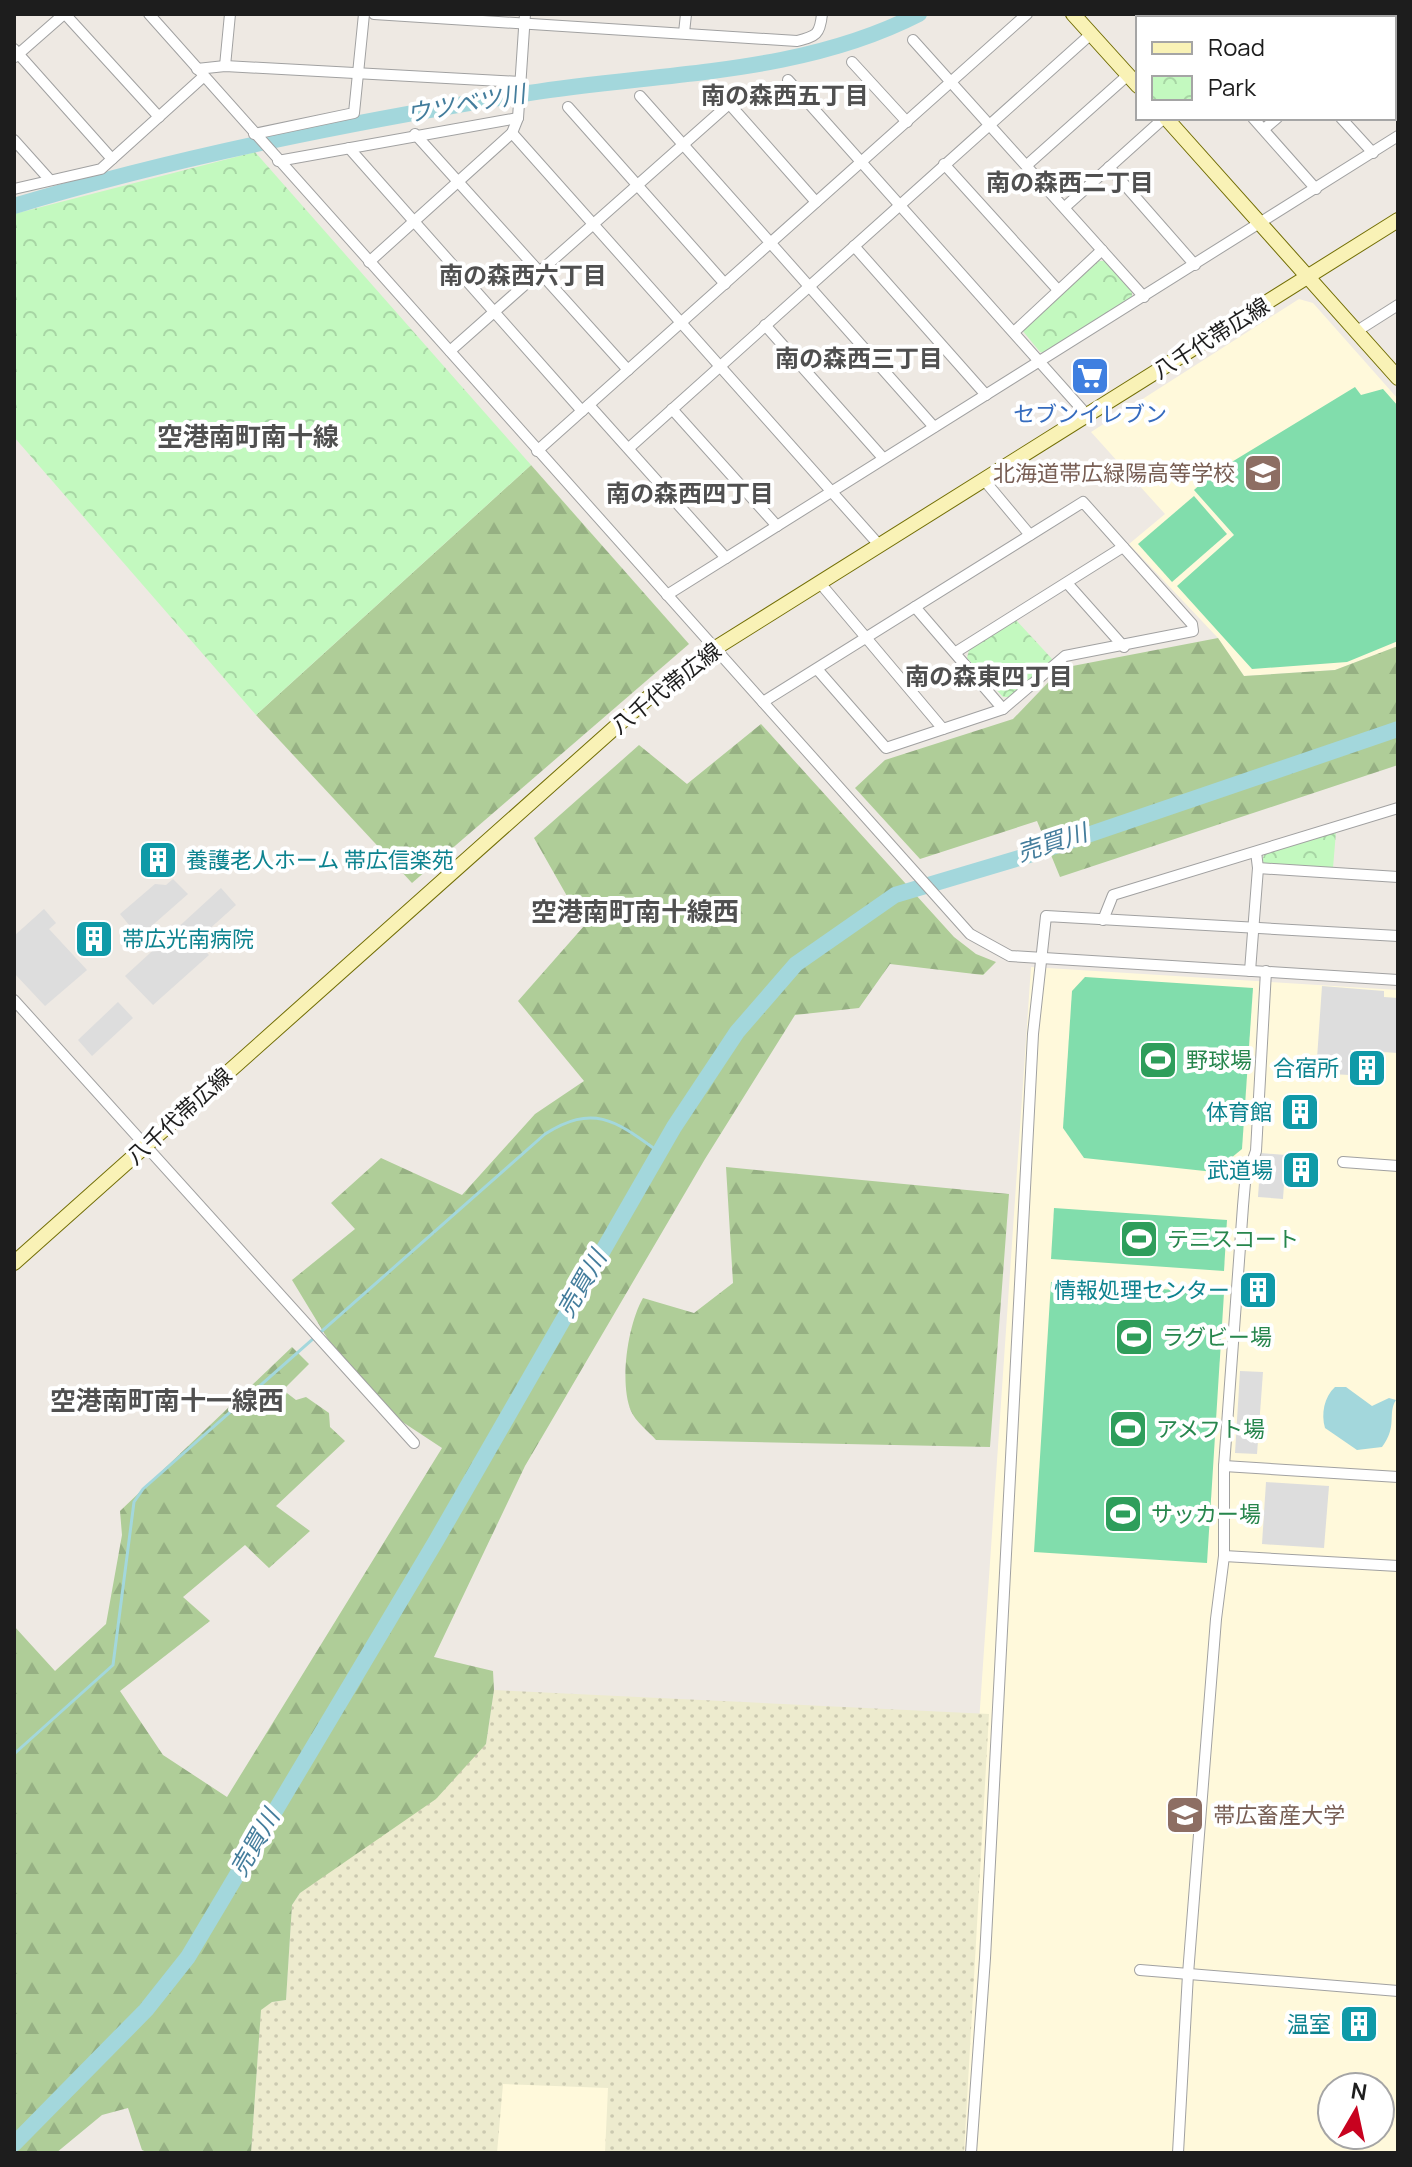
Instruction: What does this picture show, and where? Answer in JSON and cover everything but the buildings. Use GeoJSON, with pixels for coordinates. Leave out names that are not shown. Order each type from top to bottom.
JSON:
{"type":"FeatureCollection","features":[{"type":"Feature","properties":{"kind":"main road"},"geometry":{"type":"LineString","coordinates":[[1073,14],[1133,81]]}},
{"type":"Feature","properties":{"kind":"main road"},"geometry":{"type":"LineString","coordinates":[[1167,120],[1398,378]]}},
{"type":"Feature","properties":{"kind":"main road","name":"八千代帯広線"},"geometry":{"type":"LineString","coordinates":[[14,1263],[618,724],[714,649],[1398,220]]}},
{"type":"Feature","properties":{"kind":"street"},"geometry":{"type":"LineString","coordinates":[[112,159],[15,54],[65,14],[159,117]]}},
{"type":"Feature","properties":{"kind":"street"},"geometry":{"type":"LineString","coordinates":[[149,14],[938,901],[985,944],[1010,956],[1042,959],[1398,980]]}},
{"type":"Feature","properties":{"kind":"street"},"geometry":{"type":"LineString","coordinates":[[225,66],[230,14]]}},
{"type":"Feature","properties":{"kind":"street"},"geometry":{"type":"LineString","coordinates":[[256,135],[354,113],[364,14]]}},
{"type":"Feature","properties":{"kind":"street"},"geometry":{"type":"LineString","coordinates":[[374,14],[525,19],[797,41],[817,36],[821,31],[822,14]]}},
{"type":"Feature","properties":{"kind":"street"},"geometry":{"type":"LineString","coordinates":[[684,33],[686,14]]}},
{"type":"Feature","properties":{"kind":"street"},"geometry":{"type":"LineString","coordinates":[[537,451],[1027,14]]}},
{"type":"Feature","properties":{"kind":"street"},"geometry":{"type":"LineString","coordinates":[[369,262],[512,133],[518,113],[525,19]]}},
{"type":"Feature","properties":{"kind":"street"},"geometry":{"type":"LineString","coordinates":[[629,448],[1091,34]]}},
{"type":"Feature","properties":{"kind":"street"},"geometry":{"type":"LineString","coordinates":[[913,40],[1144,297]]}},
{"type":"Feature","properties":{"kind":"street"},"geometry":{"type":"LineString","coordinates":[[852,62],[907,122]]}},
{"type":"Feature","properties":{"kind":"street"},"geometry":{"type":"LineString","coordinates":[[14,189],[101,169],[159,117],[200,73],[225,66],[520,86]]}},
{"type":"Feature","properties":{"kind":"street"},"geometry":{"type":"LineString","coordinates":[[788,80],[1087,415]]}},
{"type":"Feature","properties":{"kind":"street"},"geometry":{"type":"LineString","coordinates":[[1027,165],[1133,81]]}},
{"type":"Feature","properties":{"kind":"street"},"geometry":{"type":"LineString","coordinates":[[717,90],[816,202]]}},
{"type":"Feature","properties":{"kind":"street"},"geometry":{"type":"LineString","coordinates":[[640,96],[934,427]]}},
{"type":"Feature","properties":{"kind":"street"},"geometry":{"type":"LineString","coordinates":[[450,351],[729,104]]}},
{"type":"Feature","properties":{"kind":"street"},"geometry":{"type":"LineString","coordinates":[[568,107],[725,284]]}},
{"type":"Feature","properties":{"kind":"street"},"geometry":{"type":"LineString","coordinates":[[275,157],[349,148],[518,113]]}},
{"type":"Feature","properties":{"kind":"street"},"geometry":{"type":"LineString","coordinates":[[1065,207],[1163,120]]}},
{"type":"Feature","properties":{"kind":"street"},"geometry":{"type":"LineString","coordinates":[[1255,120],[1316,189]]}},
{"type":"Feature","properties":{"kind":"street"},"geometry":{"type":"LineString","coordinates":[[1264,129],[1275,120]]}},
{"type":"Feature","properties":{"kind":"street"},"geometry":{"type":"LineString","coordinates":[[1343,120],[1373,153]]}},
{"type":"Feature","properties":{"kind":"street"},"geometry":{"type":"LineString","coordinates":[[512,133],[880,546]]}},
{"type":"Feature","properties":{"kind":"street"},"geometry":{"type":"LineString","coordinates":[[415,134],[628,370]]}},
{"type":"Feature","properties":{"kind":"street"},"geometry":{"type":"LineString","coordinates":[[667,595],[1398,136]]}},
{"type":"Feature","properties":{"kind":"street"},"geometry":{"type":"LineString","coordinates":[[14,140],[49,179]]}},
{"type":"Feature","properties":{"kind":"street"},"geometry":{"type":"LineString","coordinates":[[349,148],[493,312],[629,448],[726,558]]}},
{"type":"Feature","properties":{"kind":"street"},"geometry":{"type":"LineString","coordinates":[[944,164],[1058,290]]}},
{"type":"Feature","properties":{"kind":"street"},"geometry":{"type":"LineString","coordinates":[[1109,167],[1195,265]]}},
{"type":"Feature","properties":{"kind":"street"},"geometry":{"type":"LineString","coordinates":[[854,246],[986,395]]}},
{"type":"Feature","properties":{"kind":"street"},"geometry":{"type":"LineString","coordinates":[[1014,332],[1102,250]]}},
{"type":"Feature","properties":{"kind":"street"},"geometry":{"type":"LineString","coordinates":[[1357,331],[1398,305]]}},
{"type":"Feature","properties":{"kind":"street"},"geometry":{"type":"LineString","coordinates":[[765,325],[883,458]]}},
{"type":"Feature","properties":{"kind":"street"},"geometry":{"type":"LineString","coordinates":[[672,409],[777,526]]}},
{"type":"Feature","properties":{"kind":"street"},"geometry":{"type":"LineString","coordinates":[[984,480],[1030,535]]}},
{"type":"Feature","properties":{"kind":"street"},"geometry":{"type":"LineString","coordinates":[[763,702],[1083,502],[1192,624],[1193,631],[1124,647],[1065,656],[1003,709],[886,748],[817,669]]}},
{"type":"Feature","properties":{"kind":"street"},"geometry":{"type":"LineString","coordinates":[[956,652],[1123,547]]}},
{"type":"Feature","properties":{"kind":"street"},"geometry":{"type":"LineString","coordinates":[[820,583],[943,729]]}},
{"type":"Feature","properties":{"kind":"street"},"geometry":{"type":"LineString","coordinates":[[1067,583],[1124,647]]}},
{"type":"Feature","properties":{"kind":"street"},"geometry":{"type":"LineString","coordinates":[[915,607],[1003,709]]}},
{"type":"Feature","properties":{"kind":"street"},"geometry":{"type":"LineString","coordinates":[[1103,920],[1113,895],[1398,808]]}},
{"type":"Feature","properties":{"kind":"street"},"geometry":{"type":"LineString","coordinates":[[1250,971],[1258,868],[1256,852]]}},
{"type":"Feature","properties":{"kind":"street"},"geometry":{"type":"LineString","coordinates":[[1258,868],[1398,877]]}},
{"type":"Feature","properties":{"kind":"street"},"geometry":{"type":"LineString","coordinates":[[971,2153],[985,1958],[1033,1034],[1046,916],[1398,936]]}},
{"type":"Feature","properties":{"kind":"street"},"geometry":{"type":"LineString","coordinates":[[1178,2153],[1188,1974],[1216,1619],[1224,1556],[1224,1466],[1244,1194],[1256,1151],[1266,971]]}},
{"type":"Feature","properties":{"kind":"street"},"geometry":{"type":"LineString","coordinates":[[14,1000],[414,1443]]}},
{"type":"Feature","properties":{"kind":"street"},"geometry":{"type":"LineString","coordinates":[[1343,1162],[1398,1166]]}},
{"type":"Feature","properties":{"kind":"street"},"geometry":{"type":"LineString","coordinates":[[1224,1466],[1398,1477]]}},
{"type":"Feature","properties":{"kind":"street"},"geometry":{"type":"LineString","coordinates":[[1224,1556],[1398,1566]]}},
{"type":"Feature","properties":{"kind":"street"},"geometry":{"type":"LineString","coordinates":[[1140,1970],[1398,1991]]}},
{"type":"Feature","properties":{"kind":"shaded area","name":"北海道帯広緑陽高等学校"},"geometry":{"type":"Polygon","coordinates":[[[1299,299],[1313,303],[1398,399],[1398,646],[1335,670],[1244,676],[1218,638],[1129,544],[1165,514],[1091,432],[1299,299]]]}},
{"type":"Feature","properties":{"kind":"shaded area"},"geometry":{"type":"Polygon","coordinates":[[[173,879],[188,894],[139,937],[120,914],[155,884],[166,885],[173,879]]]}},
{"type":"Feature","properties":{"kind":"shaded area"},"geometry":{"type":"Polygon","coordinates":[[[221,888],[236,905],[196,941],[209,955],[153,1005],[125,976],[221,888]]]}},
{"type":"Feature","properties":{"kind":"shaded area"},"geometry":{"type":"Polygon","coordinates":[[[44,909],[56,923],[49,929],[87,970],[45,1006],[14,973],[14,936],[44,909]]]}},
{"type":"Feature","properties":{"kind":"shaded area","name":"帯広畜産大学"},"geometry":{"type":"Polygon","coordinates":[[[1031,967],[1398,990],[1398,2153],[488,2153],[493,2072],[953,2100],[1031,967]]]}},
{"type":"Feature","properties":{"kind":"shaded area"},"geometry":{"type":"Polygon","coordinates":[[[1322,986],[1384,991],[1384,997],[1398,998],[1398,1053],[1351,1050],[1349,1075],[1316,1073],[1322,986]]]}},
{"type":"Feature","properties":{"kind":"shaded area"},"geometry":{"type":"Polygon","coordinates":[[[118,1002],[133,1018],[92,1056],[78,1040],[118,1002]]]}},
{"type":"Feature","properties":{"kind":"shaded area"},"geometry":{"type":"Polygon","coordinates":[[[1261,1153],[1286,1155],[1283,1199],[1258,1197],[1261,1153]]]}},
{"type":"Feature","properties":{"kind":"shaded area"},"geometry":{"type":"Polygon","coordinates":[[[1240,1371],[1263,1372],[1257,1454],[1235,1453],[1240,1371]]]}},
{"type":"Feature","properties":{"kind":"shaded area"},"geometry":{"type":"Polygon","coordinates":[[[1266,1482],[1329,1486],[1324,1548],[1262,1544],[1266,1482]]]}},
{"type":"Feature","properties":{"kind":"shaded area"},"geometry":{"type":"Polygon","coordinates":[[[494,1690],[989,1714],[964,2153],[605,2153],[608,2088],[503,2084],[497,2153],[251,2153],[261,2009],[272,2002],[286,2000],[292,1905],[300,1893],[486,1744],[494,1690]]]}},
{"type":"Feature","properties":{"kind":"green space"},"geometry":{"type":"Polygon","coordinates":[[[255,152],[531,465],[256,715],[14,437],[14,214],[255,152]]]}},
{"type":"Feature","properties":{"kind":"green space"},"geometry":{"type":"Polygon","coordinates":[[[1099,261],[1106,261],[1132,290],[1132,299],[1045,353],[1040,352],[1022,330],[1099,261]]]}},
{"type":"Feature","properties":{"kind":"green space"},"geometry":{"type":"Polygon","coordinates":[[[1355,387],[1361,395],[1383,389],[1398,406],[1398,641],[1347,662],[1252,669],[1177,586],[1234,535],[1194,490],[1212,474],[1355,387]]]}},
{"type":"Feature","properties":{"kind":"green space"},"geometry":{"type":"Polygon","coordinates":[[[531,465],[689,644],[412,883],[256,715],[531,465]]]}},
{"type":"Feature","properties":{"kind":"green space"},"geometry":{"type":"Polygon","coordinates":[[[1194,496],[1227,534],[1172,582],[1138,544],[1194,496]]]}},
{"type":"Feature","properties":{"kind":"green space"},"geometry":{"type":"Polygon","coordinates":[[[1016,620],[1053,660],[1010,697],[1003,697],[967,658],[969,650],[1016,620]]]}},
{"type":"Feature","properties":{"kind":"green space"},"geometry":{"type":"Polygon","coordinates":[[[1218,638],[1244,676],[1335,670],[1398,646],[1398,765],[1060,877],[1037,821],[920,859],[855,788],[885,760],[1013,719],[1062,668],[1218,638]]]}},
{"type":"Feature","properties":{"kind":"green space"},"geometry":{"type":"Polygon","coordinates":[[[761,724],[954,937],[976,954],[996,962],[983,975],[890,964],[859,1008],[795,1015],[705,1159],[525,1466],[434,1657],[493,1671],[494,1690],[486,1744],[436,1799],[300,1893],[292,1905],[286,2000],[272,2002],[261,2010],[251,2153],[149,2153],[142,2150],[128,2108],[102,2115],[56,2153],[14,2153],[14,1626],[55,1671],[106,1624],[122,1535],[120,1511],[292,1347],[309,1364],[283,1390],[296,1400],[306,1397],[329,1413],[330,1427],[345,1441],[276,1506],[310,1531],[269,1568],[245,1545],[183,1597],[210,1621],[120,1691],[163,1755],[227,1797],[442,1448],[398,1419],[329,1341],[292,1280],[355,1229],[331,1203],[381,1158],[462,1195],[535,1114],[584,1081],[518,1001],[584,926],[534,838],[639,745],[687,784],[761,724]]]}},
{"type":"Feature","properties":{"kind":"green space"},"geometry":{"type":"Polygon","coordinates":[[[1336,832],[1333,868],[1265,864],[1262,860],[1265,853],[1336,832]]]}},
{"type":"Feature","properties":{"kind":"green space","name":"野球場"},"geometry":{"type":"Polygon","coordinates":[[[1085,977],[1253,988],[1242,1149],[1214,1172],[1084,1158],[1063,1128],[1072,991],[1085,977]]]}},
{"type":"Feature","properties":{"kind":"green space"},"geometry":{"type":"Polygon","coordinates":[[[726,1167],[1009,1194],[990,1447],[656,1440],[642,1426],[627,1399],[626,1369],[629,1338],[643,1298],[694,1313],[733,1283],[726,1167]]]}},
{"type":"Feature","properties":{"kind":"green space","name":"テニスコート"},"geometry":{"type":"Polygon","coordinates":[[[1054,1208],[1227,1220],[1224,1271],[1051,1259],[1054,1208]]]}},
{"type":"Feature","properties":{"kind":"green space"},"geometry":{"type":"Polygon","coordinates":[[[1051,1282],[1224,1293],[1207,1563],[1034,1552],[1051,1282]]]}},
{"type":"Feature","properties":{"kind":"water"},"geometry":{"type":"Polygon","coordinates":[[[1335,1387],[1346,1387],[1372,1406],[1389,1398],[1396,1400],[1390,1433],[1382,1447],[1357,1450],[1325,1428],[1324,1406],[1335,1387]]]}},
{"type":"Feature","properties":{"kind":"waterway","name":"ウツベツ川"},"geometry":{"type":"LineString","coordinates":[[14,206],[140,171],[400,115],[529,93],[777,61],[825,50],[919,14]]}},
{"type":"Feature","properties":{"kind":"waterway","name":"売買川"},"geometry":{"type":"LineString","coordinates":[[14,2144],[146,2010],[188,1957],[436,1541],[674,1127],[737,1032],[796,964],[895,895],[1029,855],[1398,729]]}},
{"type":"Feature","properties":{"kind":"waterway"},"geometry":{"type":"LineString","coordinates":[[14,1754],[113,1665],[134,1502],[143,1489],[545,1134],[577,1119],[604,1120],[630,1132],[659,1152]]}},
{"type":"Feature","properties":{"kind":"place","name":"セブンイレブン"},"geometry":{"type":"Point","coordinates":[1090,376]}},
{"type":"Feature","properties":{"kind":"place","name":"北海道帯広緑陽高等学校"},"geometry":{"type":"Point","coordinates":[1263,473]}},
{"type":"Feature","properties":{"kind":"place","name":"養護老人ホーム 帯広信楽苑"},"geometry":{"type":"Point","coordinates":[158,860]}},
{"type":"Feature","properties":{"kind":"place","name":"帯広光南病院"},"geometry":{"type":"Point","coordinates":[94,939]}},
{"type":"Feature","properties":{"kind":"place","name":"野球場"},"geometry":{"type":"Point","coordinates":[1158,1060]}},
{"type":"Feature","properties":{"kind":"place","name":"合宿所"},"geometry":{"type":"Point","coordinates":[1367,1068]}},
{"type":"Feature","properties":{"kind":"place","name":"体育館"},"geometry":{"type":"Point","coordinates":[1300,1112]}},
{"type":"Feature","properties":{"kind":"place","name":"武道場"},"geometry":{"type":"Point","coordinates":[1301,1170]}},
{"type":"Feature","properties":{"kind":"place","name":"テニスコート"},"geometry":{"type":"Point","coordinates":[1139,1239]}},
{"type":"Feature","properties":{"kind":"place","name":"情報処理センター"},"geometry":{"type":"Point","coordinates":[1258,1290]}},
{"type":"Feature","properties":{"kind":"place","name":"ラグビー場"},"geometry":{"type":"Point","coordinates":[1134,1337]}},
{"type":"Feature","properties":{"kind":"place","name":"アメフト場"},"geometry":{"type":"Point","coordinates":[1128,1429]}},
{"type":"Feature","properties":{"kind":"place","name":"サッカー場"},"geometry":{"type":"Point","coordinates":[1123,1514]}},
{"type":"Feature","properties":{"kind":"place","name":"帯広畜産大学"},"geometry":{"type":"Point","coordinates":[1185,1815]}},
{"type":"Feature","properties":{"kind":"place","name":"温室"},"geometry":{"type":"Point","coordinates":[1359,2024]}},
{"type":"Feature","properties":{"kind":"district","name":"南の森西五丁目"},"geometry":{"type":"Point","coordinates":[785,96]}},
{"type":"Feature","properties":{"kind":"district","name":"南の森西二丁目"},"geometry":{"type":"Point","coordinates":[1070,183]}},
{"type":"Feature","properties":{"kind":"district","name":"南の森西六丁目"},"geometry":{"type":"Point","coordinates":[523,276]}},
{"type":"Feature","properties":{"kind":"district","name":"南の森西三丁目"},"geometry":{"type":"Point","coordinates":[859,359]}},
{"type":"Feature","properties":{"kind":"district","name":"空港南町南十線"},"geometry":{"type":"Point","coordinates":[248,437]}},
{"type":"Feature","properties":{"kind":"district","name":"南の森西四丁目"},"geometry":{"type":"Point","coordinates":[690,494]}},
{"type":"Feature","properties":{"kind":"district","name":"南の森東四丁目"},"geometry":{"type":"Point","coordinates":[989,677]}},
{"type":"Feature","properties":{"kind":"district","name":"空港南町南十線西"},"geometry":{"type":"Point","coordinates":[635,912]}},
{"type":"Feature","properties":{"kind":"district","name":"空港南町南十一線西"},"geometry":{"type":"Point","coordinates":[167,1401]}}]}
